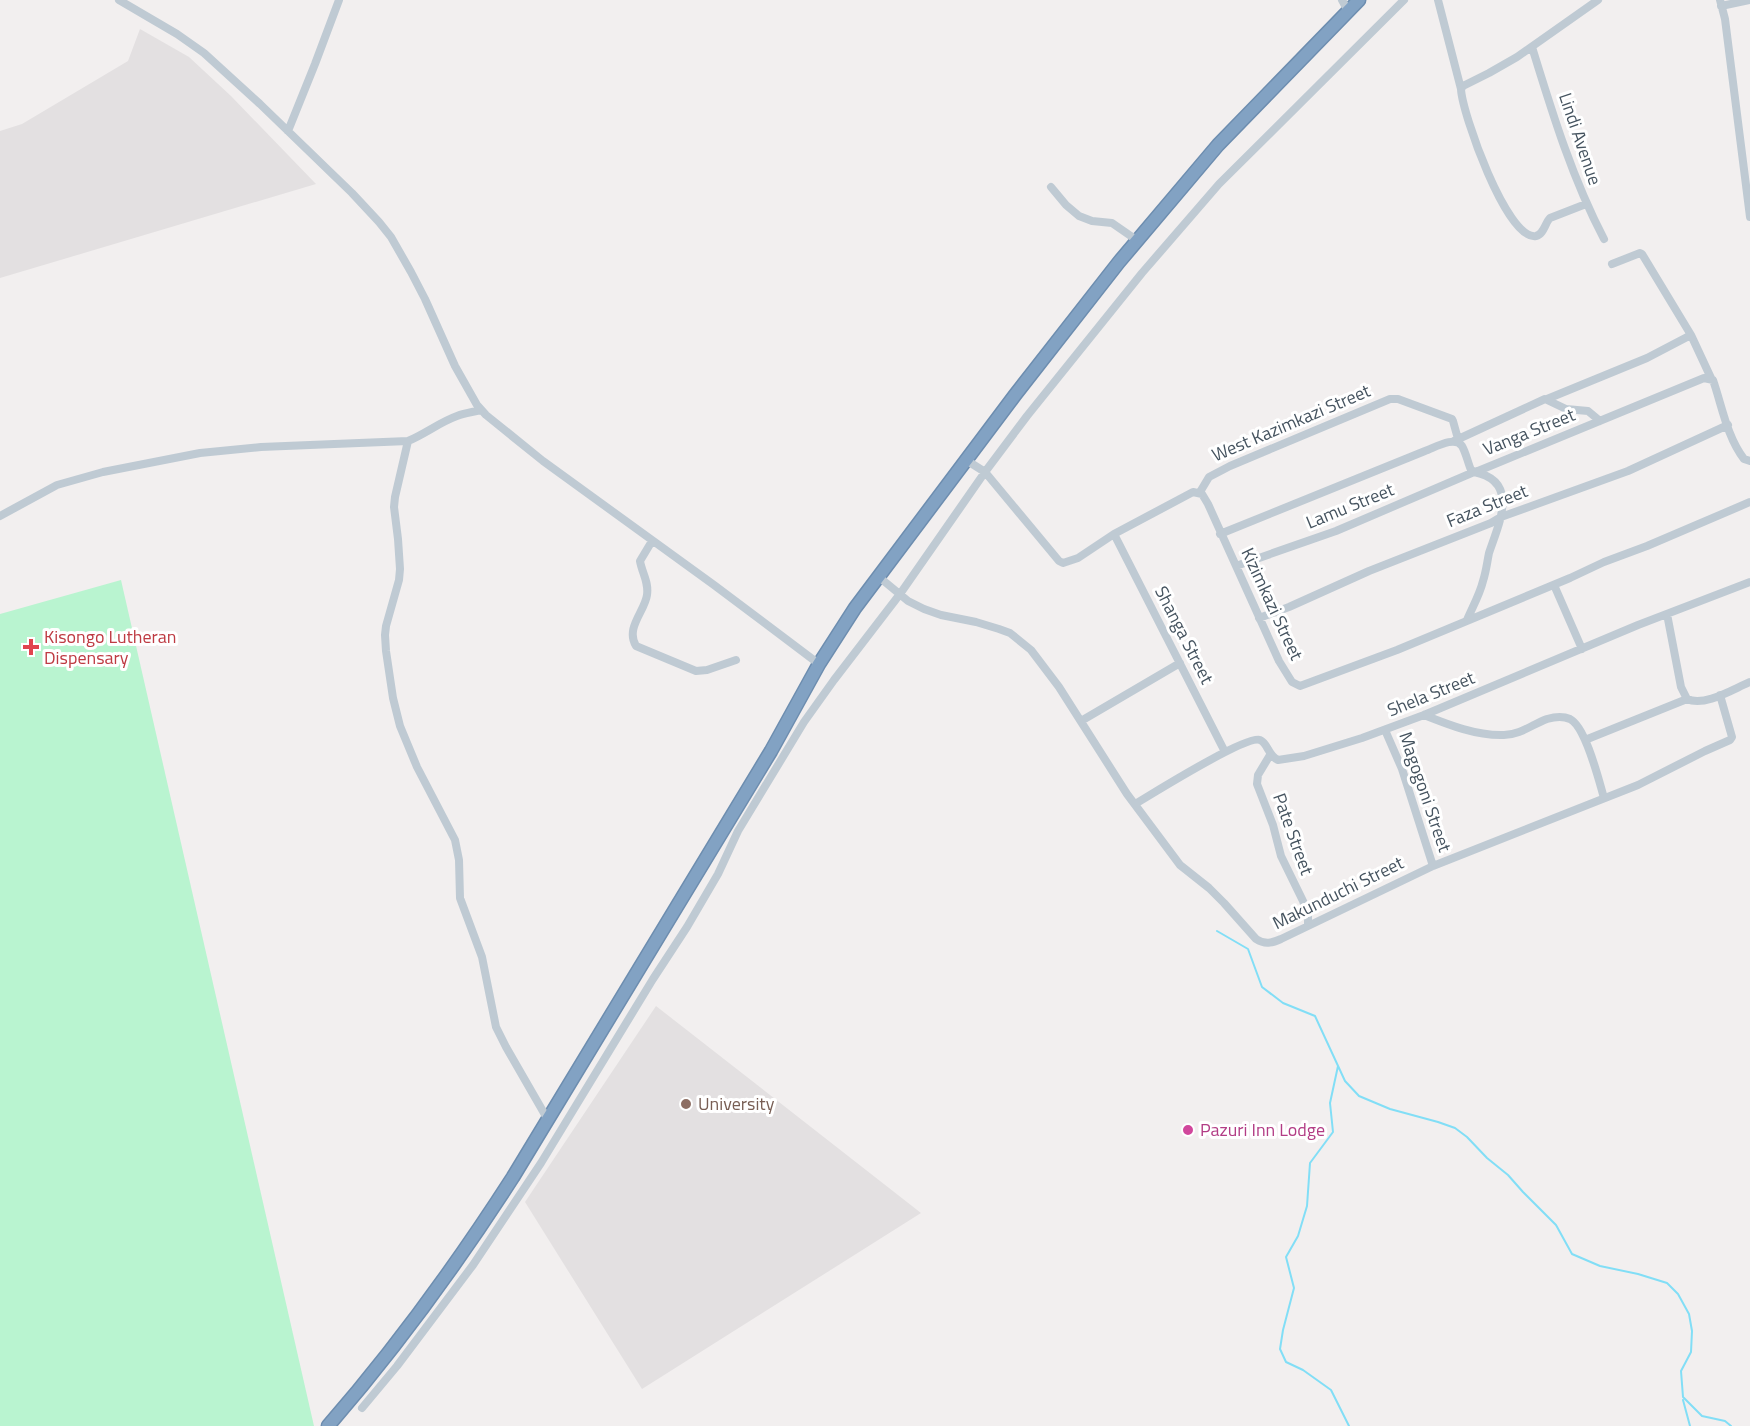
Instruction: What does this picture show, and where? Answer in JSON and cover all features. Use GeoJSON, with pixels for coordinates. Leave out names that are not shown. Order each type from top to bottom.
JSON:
{"type":"FeatureCollection","features":[{"type":"Feature","properties":{"kind":"highway"},"geometry":{"type":"LineString","coordinates":[[328,1426],[373,1374],[480,1229],[771,751],[819,664],[855,608],[1022,386],[1138,241],[1218,145],[1359,0]]}},
{"type":"Feature","properties":{"kind":"street"},"geometry":{"type":"LineString","coordinates":[[119,0],[177,34],[204,53],[352,193],[391,237],[425,299],[455,366],[481,410],[543,461],[819,664]]}},
{"type":"Feature","properties":{"kind":"street"},"geometry":{"type":"LineString","coordinates":[[288,131],[339,0]]}},
{"type":"Feature","properties":{"kind":"street"},"geometry":{"type":"LineString","coordinates":[[1342,0],[1348,11]]}},
{"type":"Feature","properties":{"kind":"street"},"geometry":{"type":"LineString","coordinates":[[362,1408],[397,1366],[473,1265],[528,1183],[564,1128],[652,979],[687,927],[718,874],[738,831],[804,722],[900,594],[985,472],[1142,273],[1219,184],[1404,0]]}},
{"type":"Feature","properties":{"kind":"street"},"geometry":{"type":"LineString","coordinates":[[1438,0],[1468,120],[1503,204],[1517,226],[1532,236],[1537,236],[1550,218],[1586,204]]}},
{"type":"Feature","properties":{"kind":"street"},"geometry":{"type":"LineString","coordinates":[[1461,89],[1532,46],[1598,0]]}},
{"type":"Feature","properties":{"kind":"street"},"geometry":{"type":"LineString","coordinates":[[1750,0],[1721,3],[1746,159],[1750,217]]}},
{"type":"Feature","properties":{"kind":"street","name":"Lindi Avenue"},"geometry":{"type":"LineString","coordinates":[[1532,46],[1586,204],[1604,239]]}},
{"type":"Feature","properties":{"kind":"street"},"geometry":{"type":"LineString","coordinates":[[1051,187],[1079,216],[1092,221],[1112,223],[1138,241]]}},
{"type":"Feature","properties":{"kind":"street"},"geometry":{"type":"LineString","coordinates":[[1612,264],[1641,253],[1691,335],[1713,380],[1740,455],[1750,461]]}},
{"type":"Feature","properties":{"kind":"street"},"geometry":{"type":"LineString","coordinates":[[1456,440],[1647,358],[1691,335]]}},
{"type":"Feature","properties":{"kind":"street","name":"Vanga Street"},"geometry":{"type":"LineString","coordinates":[[1220,534],[1456,440],[1462,446],[1471,470],[1474,472],[1704,378],[1711,378]]}},
{"type":"Feature","properties":{"kind":"street","name":"West Kazimkazi Street"},"geometry":{"type":"LineString","coordinates":[[1200,492],[1209,477],[1230,466],[1390,399],[1398,399],[1452,419],[1456,440]]}},
{"type":"Feature","properties":{"kind":"street"},"geometry":{"type":"LineString","coordinates":[[1547,399],[1566,409],[1588,411],[1600,421]]}},
{"type":"Feature","properties":{"kind":"street"},"geometry":{"type":"LineString","coordinates":[[0,516],[57,485],[103,472],[200,453],[261,447],[408,441],[458,415],[481,410]]}},
{"type":"Feature","properties":{"kind":"street","name":"Faza Street"},"geometry":{"type":"LineString","coordinates":[[1259,618],[1502,517],[1628,471],[1728,425]]}},
{"type":"Feature","properties":{"kind":"street"},"geometry":{"type":"LineString","coordinates":[[408,441],[394,507],[398,539],[399,580],[386,626],[386,651],[393,698],[400,726],[417,767],[455,840],[459,860],[460,898],[482,957],[496,1027],[548,1120]]}},
{"type":"Feature","properties":{"kind":"street"},"geometry":{"type":"LineString","coordinates":[[966,460],[985,472],[1061,563],[1078,558],[1114,534],[1193,492],[1200,492]]}},
{"type":"Feature","properties":{"kind":"street"},"geometry":{"type":"LineString","coordinates":[[1467,620],[1483,584],[1486,564],[1502,517],[1503,502],[1499,488],[1488,477],[1474,472]]}},
{"type":"Feature","properties":{"kind":"street","name":"Lamu Street"},"geometry":{"type":"LineString","coordinates":[[1236,566],[1336,531],[1474,472]]}},
{"type":"Feature","properties":{"kind":"street","name":"Kizimkazi Street"},"geometry":{"type":"LineString","coordinates":[[1200,492],[1208,504],[1279,661],[1292,682],[1300,686],[1397,650],[1750,502]]}},
{"type":"Feature","properties":{"kind":"street","name":"Shanga Street"},"geometry":{"type":"LineString","coordinates":[[1114,534],[1225,752]]}},
{"type":"Feature","properties":{"kind":"street"},"geometry":{"type":"LineString","coordinates":[[652,541],[640,561],[647,585],[647,597],[638,615],[633,633],[632,639],[636,646],[696,671],[707,670],[736,660]]}},
{"type":"Feature","properties":{"kind":"street","name":"Makunduchi Street"},"geometry":{"type":"LineString","coordinates":[[879,577],[908,601],[924,609],[1010,633],[1031,650],[1059,687],[1135,804],[1180,865],[1209,888],[1256,939],[1266,944],[1275,942],[1433,866],[1649,780],[1704,750],[1731,739],[1720,695]]}},
{"type":"Feature","properties":{"kind":"street","name":"Shela Street"},"geometry":{"type":"LineString","coordinates":[[1135,804],[1225,752],[1249,741],[1260,740],[1265,744],[1270,755],[1278,760],[1315,753],[1424,715],[1750,582]]}},
{"type":"Feature","properties":{"kind":"street"},"geometry":{"type":"LineString","coordinates":[[1554,585],[1582,649]]}},
{"type":"Feature","properties":{"kind":"street"},"geometry":{"type":"LineString","coordinates":[[1667,614],[1682,687],[1687,699]]}},
{"type":"Feature","properties":{"kind":"street"},"geometry":{"type":"LineString","coordinates":[[1081,721],[1180,663]]}},
{"type":"Feature","properties":{"kind":"street"},"geometry":{"type":"LineString","coordinates":[[1585,740],[1687,699],[1701,702],[1750,682]]}},
{"type":"Feature","properties":{"kind":"street"},"geometry":{"type":"LineString","coordinates":[[1424,715],[1471,731],[1505,735],[1521,731],[1550,718],[1569,718],[1576,724],[1585,740],[1604,798]]}},
{"type":"Feature","properties":{"kind":"street","name":"Magogoni Street"},"geometry":{"type":"LineString","coordinates":[[1385,730],[1402,769],[1433,866]]}},
{"type":"Feature","properties":{"kind":"street","name":"Pate Street"},"geometry":{"type":"LineString","coordinates":[[1270,755],[1258,775],[1257,784],[1273,825],[1281,856],[1303,902],[1308,916],[1308,925]]}},
{"type":"Feature","properties":{"kind":"shaded area"},"geometry":{"type":"Polygon","coordinates":[[[140,29],[189,57],[231,96],[316,184],[0,278],[0,131],[22,124],[128,61],[140,29]]]}},
{"type":"Feature","properties":{"kind":"shaded area","name":"University"},"geometry":{"type":"Polygon","coordinates":[[[656,1006],[921,1213],[642,1389],[525,1202],[656,1006]]]}},
{"type":"Feature","properties":{"kind":"green space"},"geometry":{"type":"Polygon","coordinates":[[[121,580],[314,1426],[0,1426],[0,614],[121,580]]]}},
{"type":"Feature","properties":{"kind":"waterway"},"geometry":{"type":"LineString","coordinates":[[1217,931],[1248,949],[1262,987],[1283,1003],[1315,1016],[1345,1081],[1359,1096],[1390,1109],[1455,1128],[1508,1175],[1556,1225],[1572,1254],[1600,1266],[1667,1283],[1678,1294],[1689,1314],[1692,1331],[1691,1352],[1681,1371],[1683,1397],[1702,1416],[1725,1421],[1731,1426]]}},
{"type":"Feature","properties":{"kind":"waterway"},"geometry":{"type":"LineString","coordinates":[[1338,1066],[1330,1103],[1333,1132],[1310,1163],[1307,1206],[1298,1236],[1286,1257],[1294,1288],[1280,1349],[1286,1362],[1303,1370],[1331,1390],[1349,1426]]}},
{"type":"Feature","properties":{"kind":"waterway"},"geometry":{"type":"LineString","coordinates":[[1683,1400],[1690,1426]]}},
{"type":"Feature","properties":{"kind":"place","name":"Kisongo Lutheran Dispensary"},"geometry":{"type":"Point","coordinates":[31,647]}},
{"type":"Feature","properties":{"kind":"place","name":"University"},"geometry":{"type":"Point","coordinates":[686,1104]}},
{"type":"Feature","properties":{"kind":"place","name":"Pazuri Inn Lodge"},"geometry":{"type":"Point","coordinates":[1188,1130]}}]}
